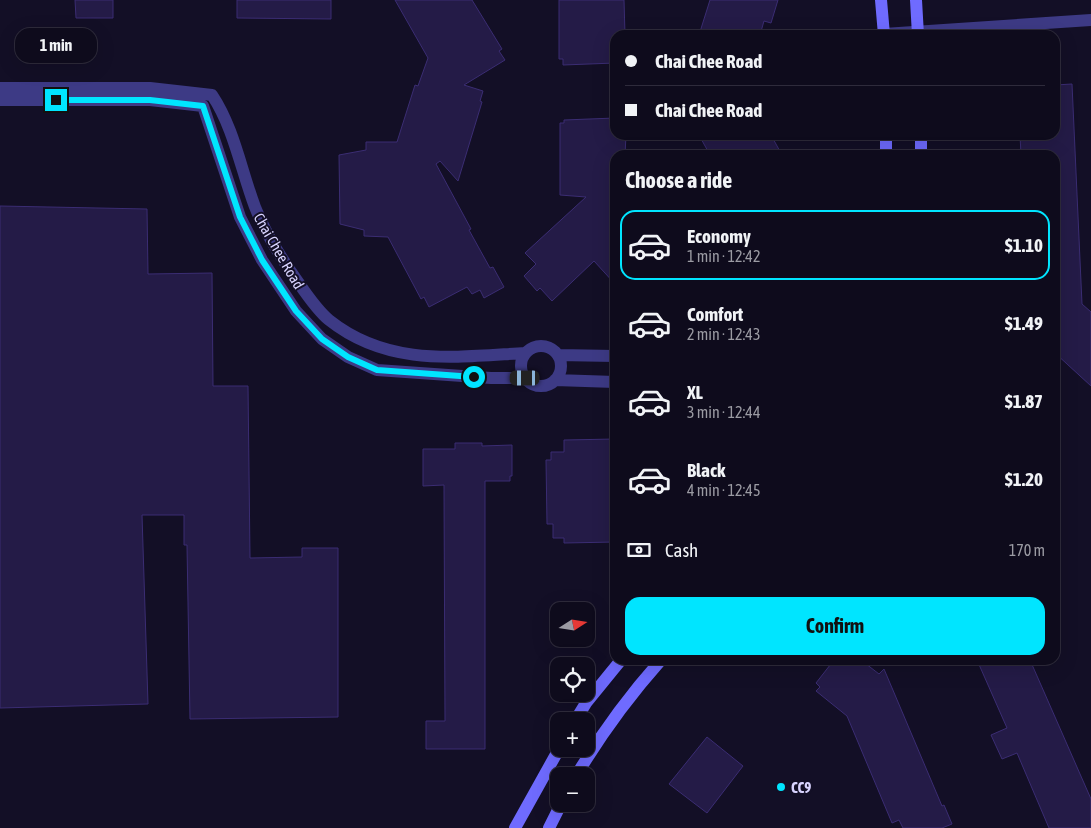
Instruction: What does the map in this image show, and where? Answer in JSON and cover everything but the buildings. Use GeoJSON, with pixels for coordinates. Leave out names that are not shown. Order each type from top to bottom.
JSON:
{"type":"FeatureCollection","features":[{"type":"Feature","properties":{"kind":"street"},"geometry":{"type":"LineString","coordinates":[[881,0],[884,30]]}},
{"type":"Feature","properties":{"kind":"street"},"geometry":{"type":"LineString","coordinates":[[916,0],[918,30]]}},
{"type":"Feature","properties":{"kind":"street"},"geometry":{"type":"LineString","coordinates":[[958,30],[1091,20]]}},
{"type":"Feature","properties":{"kind":"street","name":"Chai Chee Road"},"geometry":{"type":"LineString","coordinates":[[0,88],[150,88],[212,95],[224,112],[256,208],[276,252],[328,319],[353,337],[381,348],[407,355],[437,358],[525,353],[542,345],[554,350],[558,355],[610,356]]}},
{"type":"Feature","properties":{"kind":"street","name":"Chai Chee Road"},"geometry":{"type":"LineString","coordinates":[[0,100],[150,100],[203,106],[240,217],[262,260],[296,311],[322,339],[348,357],[377,370],[491,378],[525,378],[536,386],[543,386],[556,380],[610,382]]}},
{"type":"Feature","properties":{"kind":"street"},"geometry":{"type":"LineString","coordinates":[[525,353],[520,365],[525,378]]}},
{"type":"Feature","properties":{"kind":"street"},"geometry":{"type":"LineString","coordinates":[[556,380],[560,374],[561,367],[558,355]]}},
{"type":"Feature","properties":{"kind":"street"},"geometry":{"type":"LineString","coordinates":[[580,712],[617,665]]}},
{"type":"Feature","properties":{"kind":"street"},"geometry":{"type":"LineString","coordinates":[[581,767],[618,713],[657,665]]}},
{"type":"Feature","properties":{"kind":"street"},"geometry":{"type":"LineString","coordinates":[[515,828],[555,757]]}},
{"type":"Feature","properties":{"kind":"street"},"geometry":{"type":"LineString","coordinates":[[549,828],[557,812]]}},
{"type":"Feature","properties":{"kind":"place","name":"CC9"},"geometry":{"type":"Point","coordinates":[781,787]}},
{"type":"Feature","properties":{"kind":"route"},"geometry":{"type":"LineString","coordinates":[[56,100],[150,100],[203,106],[240,217],[262,260],[296,311],[322,339],[348,357],[377,370],[474,377]]}}]}
